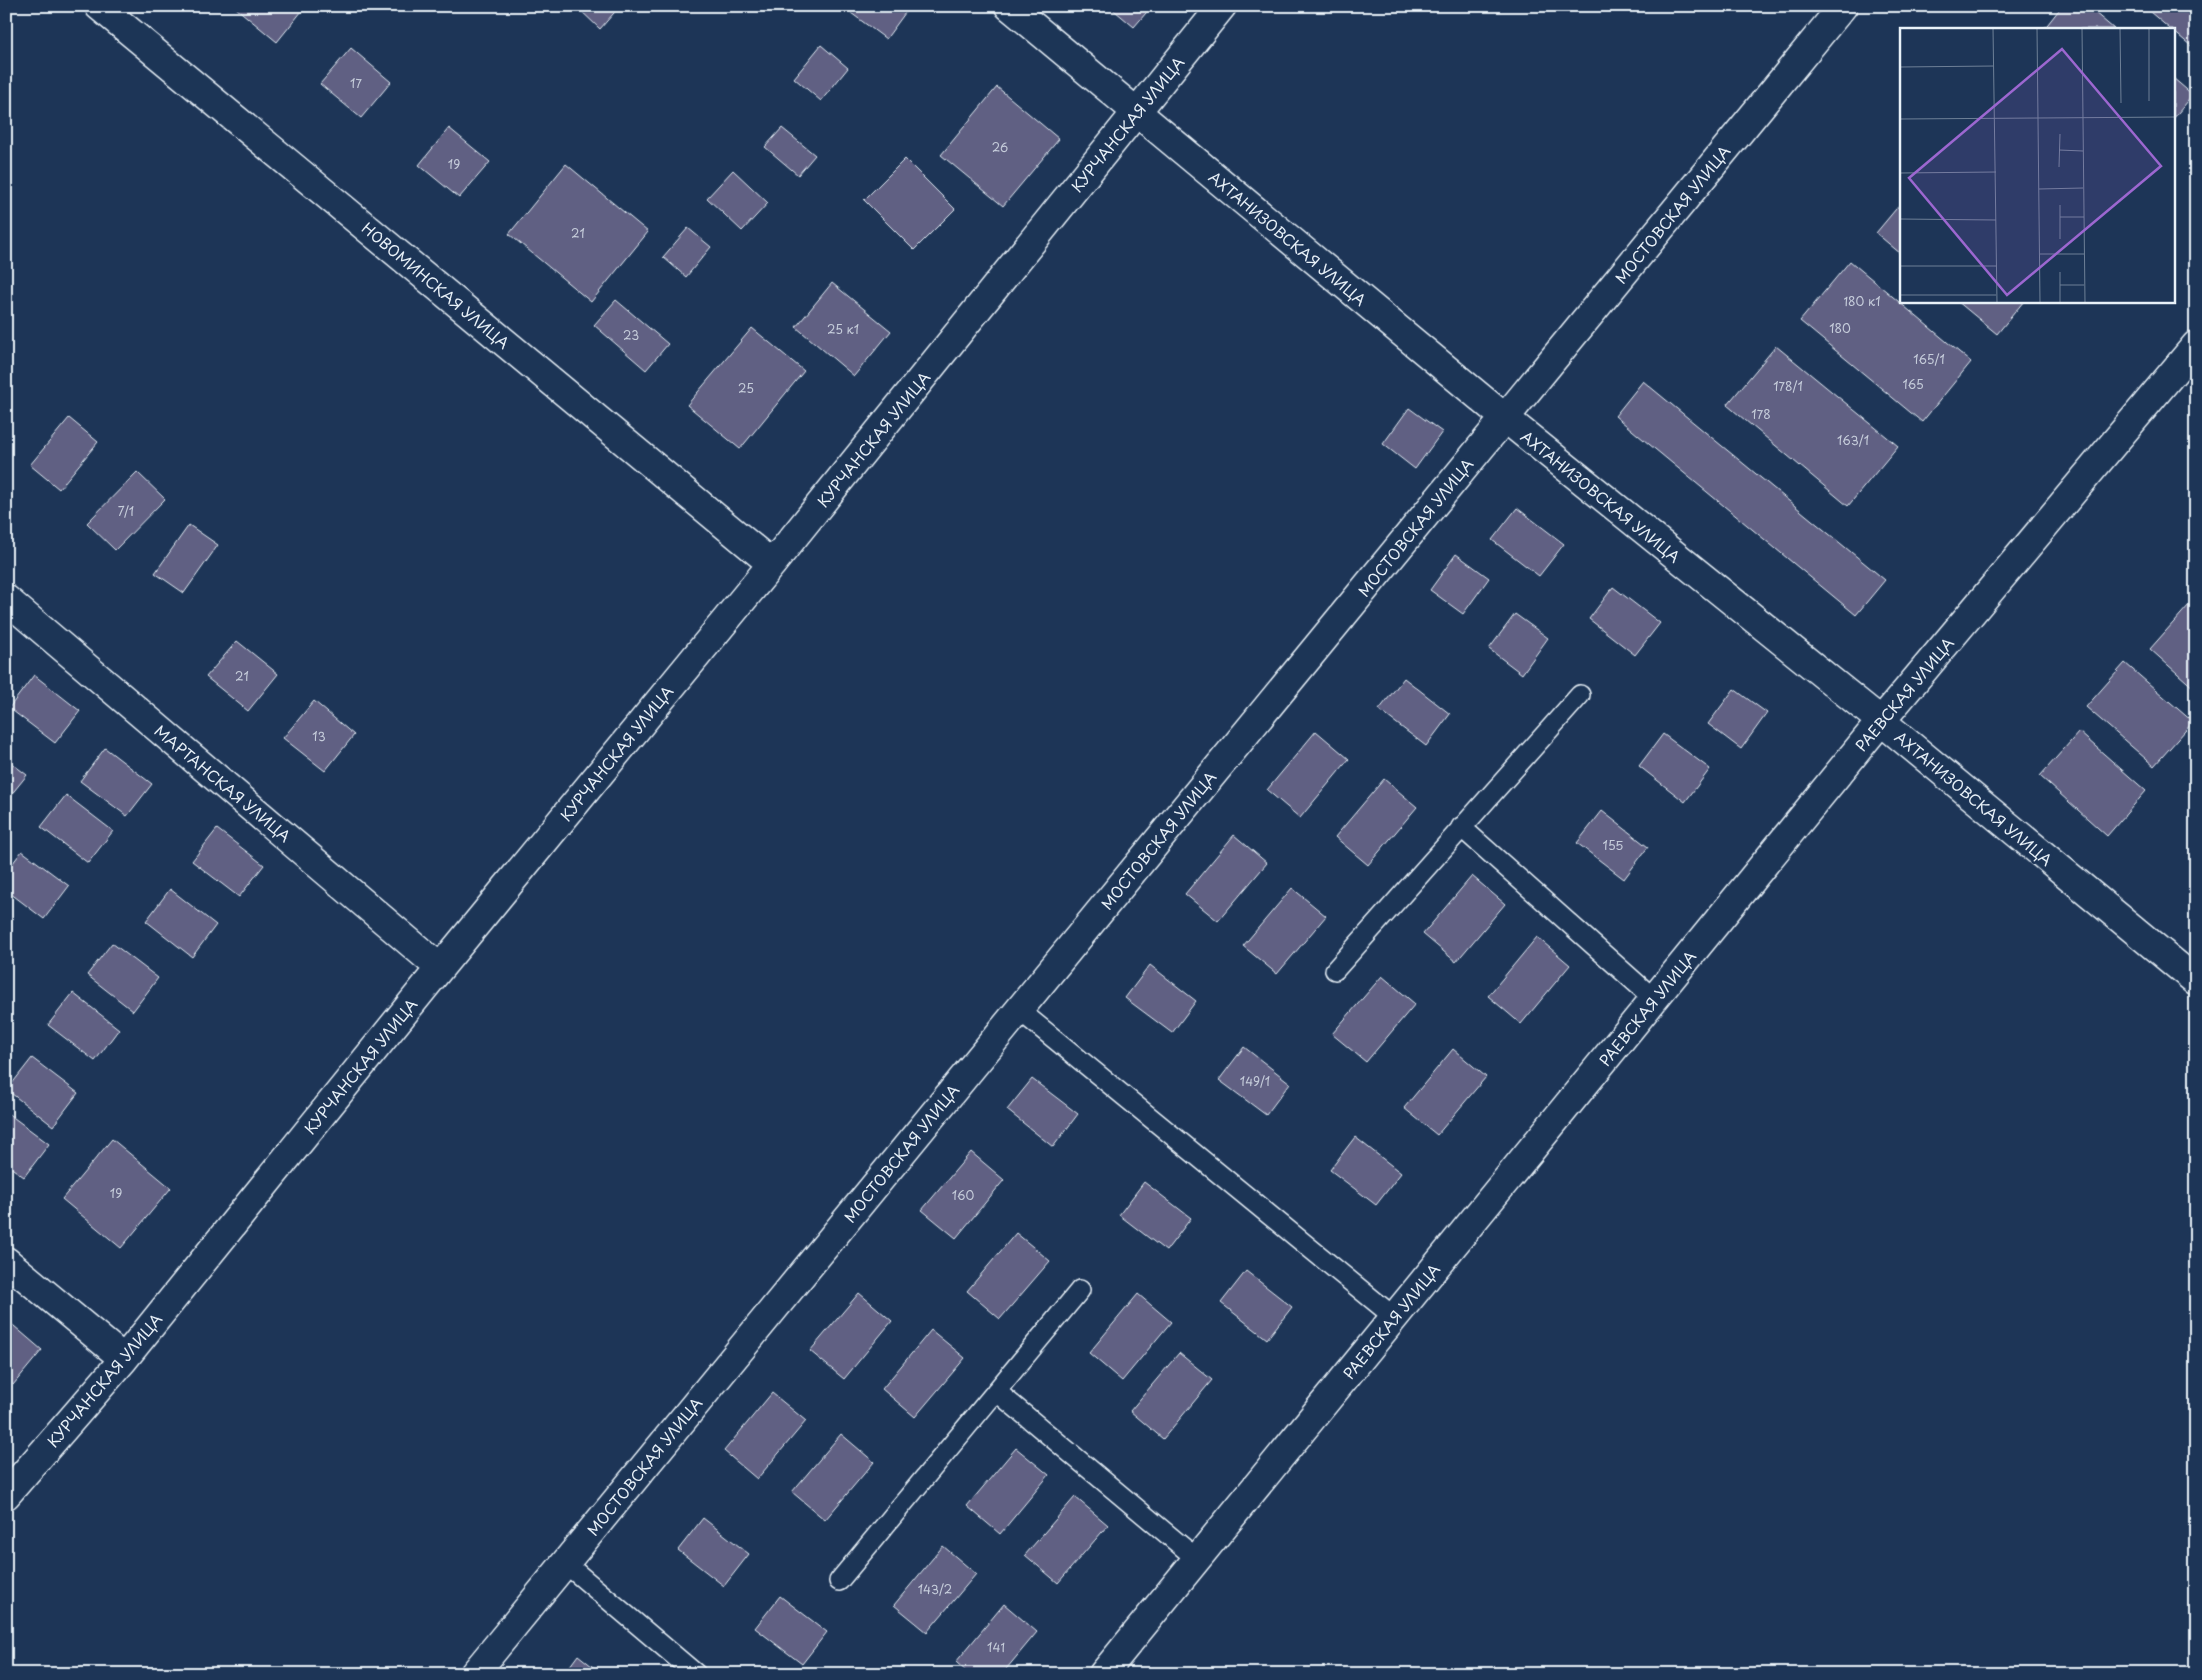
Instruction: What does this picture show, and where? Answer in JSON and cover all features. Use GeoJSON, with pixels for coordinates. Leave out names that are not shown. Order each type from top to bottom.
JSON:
{"type":"FeatureCollection","features":[{"type":"Feature","properties":{"kind":"street","name":"НОВОМИНСКАЯ УЛИЦА"},"geometry":{"type":"LineString","coordinates":[[99,6],[772,564]]}},
{"type":"Feature","properties":{"kind":"street","name":"АХТАНИЗОВСКАЯ УЛИЦА"},"geometry":{"type":"LineString","coordinates":[[1009,6],[1505,418],[1881,721],[2196,981]]}},
{"type":"Feature","properties":{"kind":"street","name":"КУРЧАНСКАЯ УЛИЦА"},"geometry":{"type":"LineString","coordinates":[[6,1495],[124,1359],[440,968],[772,564],[1222,6]]}},
{"type":"Feature","properties":{"kind":"street","name":"МОСТОВСКАЯ УЛИЦА"},"geometry":{"type":"LineString","coordinates":[[474,1674],[1843,6]]}},
{"type":"Feature","properties":{"kind":"street","name":"РАЕВСКАЯ УЛИЦА"},"geometry":{"type":"LineString","coordinates":[[1103,1674],[1881,721],[2196,345]]}},
{"type":"Feature","properties":{"kind":"street","name":"МАРТАНСКАЯ УЛИЦА"},"geometry":{"type":"LineString","coordinates":[[6,599],[440,968]]}},
{"type":"Feature","properties":{"kind":"street"},"geometry":{"type":"LineString","coordinates":[[6,1261],[124,1359]]}},
{"type":"Feature","properties":{"kind":"lane"},"geometry":{"type":"LineString","coordinates":[[1335,970],[1580,695]]}},
{"type":"Feature","properties":{"kind":"lane"},"geometry":{"type":"LineString","coordinates":[[1461,827],[1654,999]]}},
{"type":"Feature","properties":{"kind":"lane"},"geometry":{"type":"LineString","coordinates":[[1019,1010],[1394,1318]]}},
{"type":"Feature","properties":{"kind":"lane"},"geometry":{"type":"LineString","coordinates":[[839,1581],[1080,1290]]}},
{"type":"Feature","properties":{"kind":"lane"},"geometry":{"type":"LineString","coordinates":[[996,1391],[1196,1559]]}},
{"type":"Feature","properties":{"kind":"lane"},"geometry":{"type":"LineString","coordinates":[[565,1563],[696,1674]]}},
{"type":"Feature","properties":{"kind":"building"},"geometry":{"type":"Polygon","coordinates":[[[238,6],[306,6],[277,42],[236,8],[238,6]]]}},
{"type":"Feature","properties":{"kind":"building"},"geometry":{"type":"Polygon","coordinates":[[[576,6],[620,6],[600,29],[576,6]]]}},
{"type":"Feature","properties":{"kind":"building"},"geometry":{"type":"Polygon","coordinates":[[[856,6],[905,6],[908,9],[886,39],[851,13],[856,6]]]}},
{"type":"Feature","properties":{"kind":"building"},"geometry":{"type":"Polygon","coordinates":[[[1109,6],[1152,6],[1134,27],[1109,6]]]}},
{"type":"Feature","properties":{"kind":"building"},"geometry":{"type":"Polygon","coordinates":[[[2062,6],[2087,6],[2113,28],[2045,28],[2062,6]]]}},
{"type":"Feature","properties":{"kind":"building"},"geometry":{"type":"Polygon","coordinates":[[[2143,6],[2196,6],[2196,50],[2174,32],[2174,28],[2169,28],[2143,6]]]}},
{"type":"Feature","properties":{"kind":"building"},"geometry":{"type":"Polygon","coordinates":[[[821,45],[848,68],[821,101],[794,78],[821,45]]]}},
{"type":"Feature","properties":{"kind":"building"},"geometry":{"type":"Polygon","coordinates":[[[351,48],[391,82],[361,118],[320,84],[351,48]]]}},
{"type":"Feature","properties":{"kind":"building"},"geometry":{"type":"Polygon","coordinates":[[[2174,79],[2193,95],[2174,118],[2174,79]]]}},
{"type":"Feature","properties":{"kind":"building"},"geometry":{"type":"Polygon","coordinates":[[[997,87],[1059,139],[1003,206],[941,155],[997,87]]]}},
{"type":"Feature","properties":{"kind":"building"},"geometry":{"type":"Polygon","coordinates":[[[449,128],[490,162],[459,198],[419,165],[449,128]]]}},
{"type":"Feature","properties":{"kind":"building"},"geometry":{"type":"Polygon","coordinates":[[[782,128],[815,155],[798,175],[765,147],[782,128]]]}},
{"type":"Feature","properties":{"kind":"building"},"geometry":{"type":"Polygon","coordinates":[[[905,159],[955,209],[914,250],[864,200],[905,159]]]}},
{"type":"Feature","properties":{"kind":"building"},"geometry":{"type":"Polygon","coordinates":[[[566,164],[648,232],[591,302],[509,234],[566,164]]]}},
{"type":"Feature","properties":{"kind":"building"},"geometry":{"type":"Polygon","coordinates":[[[733,170],[768,203],[742,231],[707,198],[733,170]]]}},
{"type":"Feature","properties":{"kind":"building"},"geometry":{"type":"Polygon","coordinates":[[[1900,204],[1900,253],[1876,233],[1900,204]]]}},
{"type":"Feature","properties":{"kind":"building"},"geometry":{"type":"Polygon","coordinates":[[[688,228],[711,247],[686,277],[663,257],[688,228]]]}},
{"type":"Feature","properties":{"kind":"building"},"geometry":{"type":"Polygon","coordinates":[[[1850,261],[1971,362],[1922,422],[1800,321],[1850,261]]]}},
{"type":"Feature","properties":{"kind":"building"},"geometry":{"type":"Polygon","coordinates":[[[832,283],[891,331],[854,376],[796,327],[832,283]]]}},
{"type":"Feature","properties":{"kind":"building"},"geometry":{"type":"Polygon","coordinates":[[[616,300],[668,344],[646,370],[594,325],[616,300]]]}},
{"type":"Feature","properties":{"kind":"building"},"geometry":{"type":"Polygon","coordinates":[[[1958,302],[2023,302],[1997,334],[1958,302]]]}},
{"type":"Feature","properties":{"kind":"building"},"geometry":{"type":"Polygon","coordinates":[[[752,328],[804,371],[740,449],[687,405],[752,328]]]}},
{"type":"Feature","properties":{"kind":"building"},"geometry":{"type":"Polygon","coordinates":[[[1776,346],[1898,446],[1848,506],[1727,405],[1776,346]]]}},
{"type":"Feature","properties":{"kind":"building"},"geometry":{"type":"Polygon","coordinates":[[[1643,381],[1885,580],[1856,615],[1615,416],[1643,381]]]}},
{"type":"Feature","properties":{"kind":"building"},"geometry":{"type":"Polygon","coordinates":[[[1409,408],[1442,432],[1415,469],[1383,444],[1409,408]]]}},
{"type":"Feature","properties":{"kind":"building"},"geometry":{"type":"Polygon","coordinates":[[[69,418],[98,442],[59,489],[30,465],[69,418]]]}},
{"type":"Feature","properties":{"kind":"building"},"geometry":{"type":"Polygon","coordinates":[[[137,472],[165,499],[115,550],[87,523],[137,472]]]}},
{"type":"Feature","properties":{"kind":"building"},"geometry":{"type":"Polygon","coordinates":[[[1517,508],[1564,544],[1539,576],[1492,540],[1517,508]]]}},
{"type":"Feature","properties":{"kind":"building"},"geometry":{"type":"Polygon","coordinates":[[[189,525],[218,545],[184,593],[155,573],[189,525]]]}},
{"type":"Feature","properties":{"kind":"building"},"geometry":{"type":"Polygon","coordinates":[[[1456,554],[1489,578],[1463,614],[1430,590],[1456,554]]]}},
{"type":"Feature","properties":{"kind":"building"},"geometry":{"type":"Polygon","coordinates":[[[1613,587],[1660,623],[1635,655],[1589,619],[1613,587]]]}},
{"type":"Feature","properties":{"kind":"building"},"geometry":{"type":"Polygon","coordinates":[[[2189,605],[2196,611],[2196,690],[2150,649],[2189,605]]]}},
{"type":"Feature","properties":{"kind":"building"},"geometry":{"type":"Polygon","coordinates":[[[1515,614],[1548,638],[1522,674],[1489,649],[1515,614]]]}},
{"type":"Feature","properties":{"kind":"building"},"geometry":{"type":"Polygon","coordinates":[[[237,641],[278,674],[248,711],[206,677],[237,641]]]}},
{"type":"Feature","properties":{"kind":"building"},"geometry":{"type":"Polygon","coordinates":[[[2125,663],[2193,722],[2154,766],[2086,707],[2125,663]]]}},
{"type":"Feature","properties":{"kind":"building"},"geometry":{"type":"Polygon","coordinates":[[[34,675],[80,711],[55,743],[9,708],[34,675]]]}},
{"type":"Feature","properties":{"kind":"building"},"geometry":{"type":"Polygon","coordinates":[[[1404,678],[1450,714],[1426,746],[1379,710],[1404,678]]]}},
{"type":"Feature","properties":{"kind":"building"},"geometry":{"type":"Polygon","coordinates":[[[1734,689],[1767,713],[1741,749],[1708,724],[1734,689]]]}},
{"type":"Feature","properties":{"kind":"building"},"geometry":{"type":"Polygon","coordinates":[[[314,701],[354,735],[325,771],[283,738],[314,701]]]}},
{"type":"Feature","properties":{"kind":"building"},"geometry":{"type":"Polygon","coordinates":[[[1316,731],[1349,759],[1300,818],[1267,790],[1316,731]]]}},
{"type":"Feature","properties":{"kind":"building"},"geometry":{"type":"Polygon","coordinates":[[[2079,732],[2146,791],[2107,836],[2040,776],[2079,732]]]}},
{"type":"Feature","properties":{"kind":"building"},"geometry":{"type":"Polygon","coordinates":[[[1663,734],[1710,769],[1685,802],[1639,766],[1663,734]]]}},
{"type":"Feature","properties":{"kind":"building"},"geometry":{"type":"Polygon","coordinates":[[[105,748],[152,784],[127,816],[80,781],[105,748]]]}},
{"type":"Feature","properties":{"kind":"building"},"geometry":{"type":"Polygon","coordinates":[[[6,759],[27,775],[6,801],[6,759]]]}},
{"type":"Feature","properties":{"kind":"building"},"geometry":{"type":"Polygon","coordinates":[[[1384,779],[1417,807],[1368,865],[1335,837],[1384,779]]]}},
{"type":"Feature","properties":{"kind":"building"},"geometry":{"type":"Polygon","coordinates":[[[66,795],[113,831],[88,863],[41,827],[66,795]]]}},
{"type":"Feature","properties":{"kind":"building"},"geometry":{"type":"Polygon","coordinates":[[[1602,811],[1648,847],[1624,879],[1577,843],[1602,811]]]}},
{"type":"Feature","properties":{"kind":"building"},"geometry":{"type":"Polygon","coordinates":[[[217,829],[264,865],[239,897],[192,861],[217,829]]]}},
{"type":"Feature","properties":{"kind":"building"},"geometry":{"type":"Polygon","coordinates":[[[1234,835],[1267,863],[1218,921],[1185,894],[1234,835]]]}},
{"type":"Feature","properties":{"kind":"building"},"geometry":{"type":"Polygon","coordinates":[[[22,851],[69,886],[44,919],[6,890],[6,872],[22,851]]]}},
{"type":"Feature","properties":{"kind":"building"},"geometry":{"type":"Polygon","coordinates":[[[1472,876],[1505,904],[1456,962],[1423,934],[1472,876]]]}},
{"type":"Feature","properties":{"kind":"building"},"geometry":{"type":"Polygon","coordinates":[[[1292,888],[1326,916],[1277,974],[1243,946],[1292,888]]]}},
{"type":"Feature","properties":{"kind":"building"},"geometry":{"type":"Polygon","coordinates":[[[170,889],[216,925],[192,957],[146,921],[170,889]]]}},
{"type":"Feature","properties":{"kind":"building"},"geometry":{"type":"Polygon","coordinates":[[[1537,937],[1570,965],[1521,1024],[1488,996],[1537,937]]]}},
{"type":"Feature","properties":{"kind":"building"},"geometry":{"type":"Polygon","coordinates":[[[112,943],[158,978],[133,1011],[87,975],[112,943]]]}},
{"type":"Feature","properties":{"kind":"building"},"geometry":{"type":"Polygon","coordinates":[[[1150,965],[1196,1001],[1172,1033],[1125,998],[1150,965]]]}},
{"type":"Feature","properties":{"kind":"building"},"geometry":{"type":"Polygon","coordinates":[[[1382,976],[1415,1004],[1366,1062],[1332,1034],[1382,976]]]}},
{"type":"Feature","properties":{"kind":"building"},"geometry":{"type":"Polygon","coordinates":[[[73,993],[119,1029],[95,1061],[48,1025],[73,993]]]}},
{"type":"Feature","properties":{"kind":"building"},"geometry":{"type":"Polygon","coordinates":[[[1244,1047],[1290,1083],[1266,1115],[1219,1080],[1244,1047]]]}},
{"type":"Feature","properties":{"kind":"building"},"geometry":{"type":"Polygon","coordinates":[[[1453,1049],[1486,1077],[1437,1135],[1404,1108],[1453,1049]]]}},
{"type":"Feature","properties":{"kind":"building"},"geometry":{"type":"Polygon","coordinates":[[[32,1058],[78,1093],[53,1126],[7,1090],[32,1058]]]}},
{"type":"Feature","properties":{"kind":"building"},"geometry":{"type":"Polygon","coordinates":[[[1032,1079],[1078,1114],[1053,1147],[1007,1110],[1032,1079]]]}},
{"type":"Feature","properties":{"kind":"building"},"geometry":{"type":"Polygon","coordinates":[[[6,1112],[49,1144],[24,1177],[6,1164],[6,1112]]]}},
{"type":"Feature","properties":{"kind":"building"},"geometry":{"type":"Polygon","coordinates":[[[1355,1137],[1401,1173],[1376,1205],[1330,1170],[1355,1137]]]}},
{"type":"Feature","properties":{"kind":"building"},"geometry":{"type":"Polygon","coordinates":[[[112,1139],[171,1188],[121,1248],[62,1199],[112,1139]]]}},
{"type":"Feature","properties":{"kind":"building"},"geometry":{"type":"Polygon","coordinates":[[[971,1152],[1004,1180],[956,1238],[922,1210],[971,1152]]]}},
{"type":"Feature","properties":{"kind":"building"},"geometry":{"type":"Polygon","coordinates":[[[1144,1182],[1191,1218],[1166,1251],[1119,1215],[1144,1182]]]}},
{"type":"Feature","properties":{"kind":"building"},"geometry":{"type":"Polygon","coordinates":[[[1016,1233],[1050,1261],[1000,1319],[967,1291],[1016,1233]]]}},
{"type":"Feature","properties":{"kind":"building"},"geometry":{"type":"Polygon","coordinates":[[[1246,1271],[1292,1307],[1267,1339],[1221,1303],[1246,1271]]]}},
{"type":"Feature","properties":{"kind":"building"},"geometry":{"type":"Polygon","coordinates":[[[859,1293],[892,1321],[844,1379],[810,1351],[859,1293]]]}},
{"type":"Feature","properties":{"kind":"building"},"geometry":{"type":"Polygon","coordinates":[[[1138,1294],[1171,1322],[1122,1381],[1089,1353],[1138,1294]]]}},
{"type":"Feature","properties":{"kind":"building"},"geometry":{"type":"Polygon","coordinates":[[[7,1320],[42,1350],[13,1385],[6,1379],[7,1320]]]}},
{"type":"Feature","properties":{"kind":"building"},"geometry":{"type":"Polygon","coordinates":[[[931,1330],[965,1358],[915,1417],[882,1389],[931,1330]]]}},
{"type":"Feature","properties":{"kind":"building"},"geometry":{"type":"Polygon","coordinates":[[[1179,1353],[1212,1380],[1163,1439],[1130,1411],[1179,1353]]]}},
{"type":"Feature","properties":{"kind":"building"},"geometry":{"type":"Polygon","coordinates":[[[772,1393],[806,1421],[757,1479],[724,1451],[772,1393]]]}},
{"type":"Feature","properties":{"kind":"building"},"geometry":{"type":"Polygon","coordinates":[[[841,1434],[874,1462],[825,1520],[792,1492],[841,1434]]]}},
{"type":"Feature","properties":{"kind":"building"},"geometry":{"type":"Polygon","coordinates":[[[1016,1448],[1049,1475],[1000,1534],[967,1506],[1016,1448]]]}},
{"type":"Feature","properties":{"kind":"building"},"geometry":{"type":"Polygon","coordinates":[[[1075,1497],[1108,1525],[1058,1583],[1025,1555],[1075,1497]]]}},
{"type":"Feature","properties":{"kind":"building"},"geometry":{"type":"Polygon","coordinates":[[[703,1518],[749,1554],[724,1586],[678,1550],[703,1518]]]}},
{"type":"Feature","properties":{"kind":"building"},"geometry":{"type":"Polygon","coordinates":[[[943,1546],[976,1574],[927,1632],[894,1605],[943,1546]]]}},
{"type":"Feature","properties":{"kind":"building"},"geometry":{"type":"Polygon","coordinates":[[[780,1596],[827,1632],[802,1664],[755,1628],[780,1596]]]}},
{"type":"Feature","properties":{"kind":"building"},"geometry":{"type":"Polygon","coordinates":[[[1004,1604],[1037,1632],[1002,1674],[969,1674],[956,1662],[1004,1604]]]}},
{"type":"Feature","properties":{"kind":"building"},"geometry":{"type":"Polygon","coordinates":[[[578,1655],[602,1674],[564,1674],[578,1655]]]}}]}
